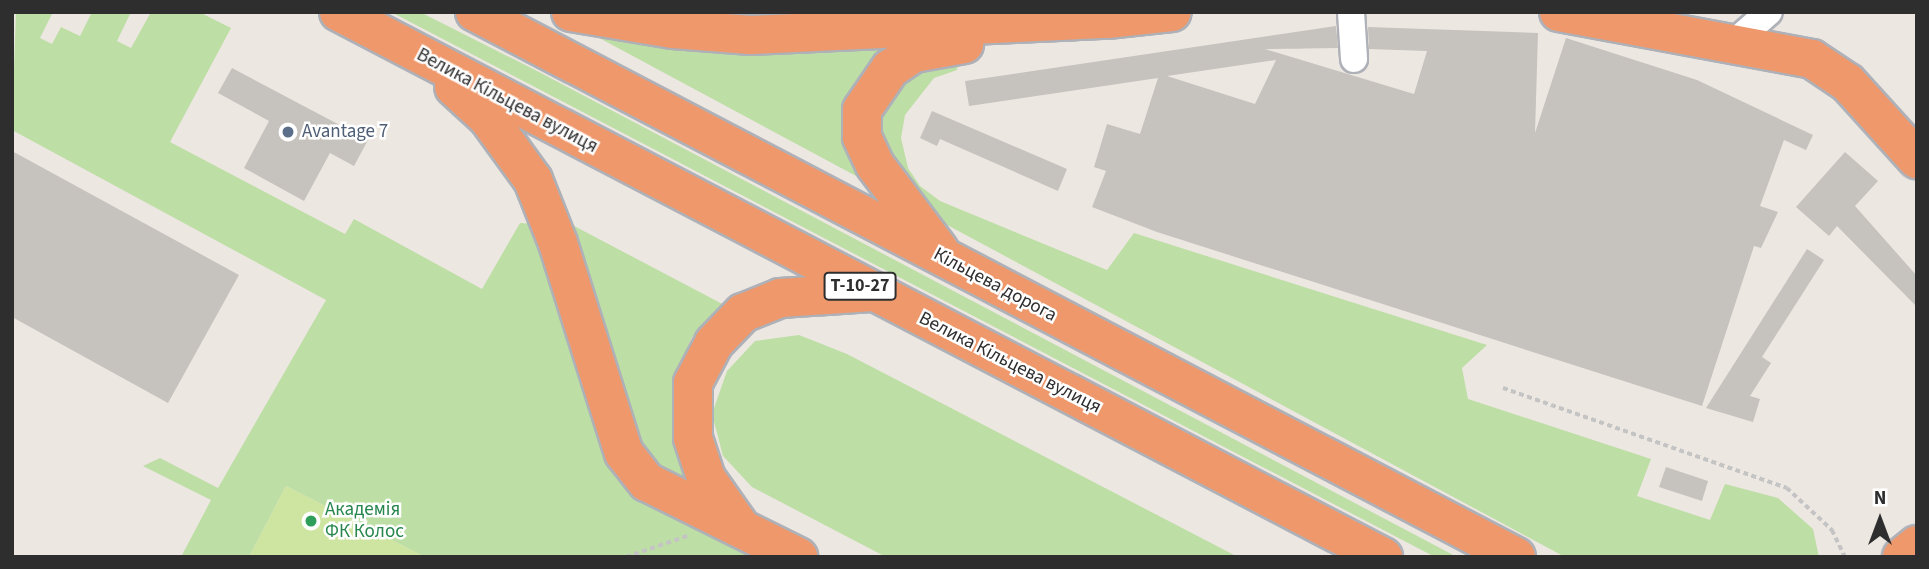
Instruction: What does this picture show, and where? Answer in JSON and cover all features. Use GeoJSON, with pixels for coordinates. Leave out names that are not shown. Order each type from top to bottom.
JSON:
{"type":"FeatureCollection","features":[{"type":"Feature","properties":{"kind":"highway","name":"Велика Кільцева вулиця"},"geometry":{"type":"LineString","coordinates":[[339,12],[1383,557]]}},
{"type":"Feature","properties":{"kind":"highway","name":"Кільцева дорога"},"geometry":{"type":"LineString","coordinates":[[475,12],[1516,557]]}},
{"type":"Feature","properties":{"kind":"highway"},"geometry":{"type":"LineString","coordinates":[[571,12],[673,29],[751,35],[1107,19],[1172,12]]}},
{"type":"Feature","properties":{"kind":"highway"},"geometry":{"type":"LineString","coordinates":[[1559,12],[1812,59],[1848,83],[1917,159]]}},
{"type":"Feature","properties":{"kind":"highway"},"geometry":{"type":"LineString","coordinates":[[947,260],[874,165],[862,137],[862,110],[874,86],[914,53],[1107,19]]}},
{"type":"Feature","properties":{"kind":"highway"},"geometry":{"type":"LineString","coordinates":[[420,54],[488,118],[533,180],[558,243],[624,453],[647,482],[798,557]]}},
{"type":"Feature","properties":{"kind":"highway"},"geometry":{"type":"LineString","coordinates":[[735,526],[706,478],[693,438],[693,383],[714,343],[743,313],[780,298],[873,292]]}},
{"type":"Feature","properties":{"kind":"highway"},"geometry":{"type":"LineString","coordinates":[[1902,557],[1917,545]]}},
{"type":"Feature","properties":{"kind":"lane"},"geometry":{"type":"LineString","coordinates":[[1351,12],[1354,59]]}},
{"type":"Feature","properties":{"kind":"lane"},"geometry":{"type":"LineString","coordinates":[[1731,45],[1769,12]]}},
{"type":"Feature","properties":{"kind":"path"},"geometry":{"type":"LineString","coordinates":[[1503,388],[1787,488],[1832,530],[1845,557]]}},
{"type":"Feature","properties":{"kind":"path"},"geometry":{"type":"LineString","coordinates":[[626,557],[735,526]]}},
{"type":"Feature","properties":{"kind":"green space"},"geometry":{"type":"Polygon","coordinates":[[[16,12],[53,12],[40,38],[52,44],[61,27],[80,36],[92,12],[131,12],[117,41],[131,48],[151,12],[199,12],[231,28],[170,142],[345,234],[354,219],[482,289],[520,223],[535,224],[635,490],[753,557],[425,557],[286,486],[249,557],[181,557],[211,500],[143,466],[160,458],[218,488],[326,300],[12,130],[16,12]]]}},
{"type":"Feature","properties":{"kind":"green space"},"geometry":{"type":"Polygon","coordinates":[[[391,12],[420,12],[539,72],[1457,557],[1435,557],[391,12]]]}},
{"type":"Feature","properties":{"kind":"green space"},"geometry":{"type":"Polygon","coordinates":[[[551,12],[1021,12],[968,14],[957,70],[934,78],[905,115],[901,138],[908,168],[920,186],[940,201],[1107,270],[1134,233],[1487,345],[1462,368],[1468,399],[1651,459],[1637,496],[1710,520],[1725,484],[1778,498],[1813,529],[1819,557],[1565,557],[551,12]]]}},
{"type":"Feature","properties":{"kind":"green space"},"geometry":{"type":"Polygon","coordinates":[[[559,218],[730,308],[692,337],[673,382],[673,417],[682,461],[697,488],[651,465],[628,426],[589,275],[559,218]]]}},
{"type":"Feature","properties":{"kind":"green space"},"geometry":{"type":"Polygon","coordinates":[[[799,335],[847,354],[1238,557],[886,557],[752,487],[723,456],[712,414],[727,371],[755,341],[799,335]]]}},
{"type":"Feature","properties":{"kind":"green space","name":"Академія ФК Колос"},"geometry":{"type":"Polygon","coordinates":[[[286,486],[425,557],[249,557],[286,486]]]}},
{"type":"Feature","properties":{"kind":"building"},"geometry":{"type":"Polygon","coordinates":[[[1336,26],[1338,48],[1265,49],[1414,94],[1427,51],[1369,49],[1368,27],[1538,33],[1535,133],[1566,38],[1697,80],[1813,135],[1806,150],[1784,140],[1760,206],[1778,212],[1761,248],[1754,246],[1702,406],[1157,232],[1092,207],[1106,171],[1094,167],[1107,124],[1140,134],[1158,78],[969,106],[965,81],[1336,26]],[[1276,60],[1167,76],[1255,104],[1276,60]]]}},
{"type":"Feature","properties":{"kind":"building"},"geometry":{"type":"Polygon","coordinates":[[[232,68],[368,140],[354,166],[330,153],[304,201],[244,168],[269,121],[218,93],[232,68]]]}},
{"type":"Feature","properties":{"kind":"building"},"geometry":{"type":"Polygon","coordinates":[[[932,111],[1067,169],[1058,191],[940,139],[937,146],[920,138],[932,111]]]}},
{"type":"Feature","properties":{"kind":"building"},"geometry":{"type":"Polygon","coordinates":[[[12,151],[239,275],[168,403],[12,317],[12,151]]]}},
{"type":"Feature","properties":{"kind":"building"},"geometry":{"type":"Polygon","coordinates":[[[1845,152],[1878,181],[1855,206],[1917,276],[1917,307],[1837,226],[1829,236],[1796,207],[1845,152]]]}},
{"type":"Feature","properties":{"kind":"building"},"geometry":{"type":"Polygon","coordinates":[[[1807,249],[1824,260],[1762,357],[1771,363],[1750,396],[1760,399],[1753,422],[1706,408],[1807,249]]]}},
{"type":"Feature","properties":{"kind":"building"},"geometry":{"type":"Polygon","coordinates":[[[1666,467],[1708,481],[1702,501],[1659,487],[1666,467]]]}},
{"type":"Feature","properties":{"kind":"place","name":"Avantage 7"},"geometry":{"type":"Point","coordinates":[288,132]}},
{"type":"Feature","properties":{"kind":"place","name":"Академія ФК Колос"},"geometry":{"type":"Point","coordinates":[311,521]}}]}
